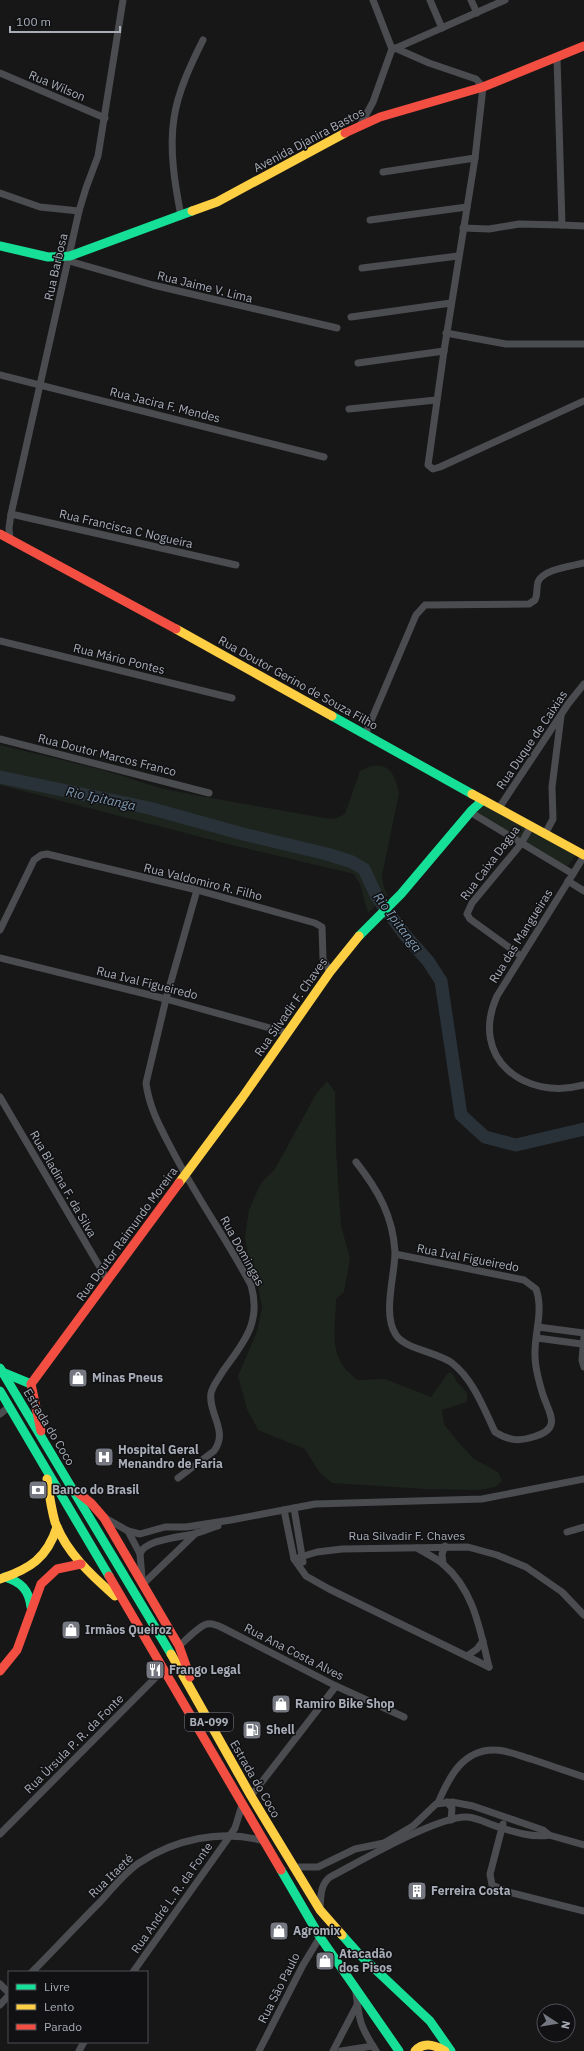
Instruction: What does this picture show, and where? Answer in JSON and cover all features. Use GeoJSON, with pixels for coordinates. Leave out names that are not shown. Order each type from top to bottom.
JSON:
{"type":"FeatureCollection","features":[{"type":"Feature","properties":{"kind":"main road","name":"Avenida Djanira Bastos"},"geometry":{"type":"LineString","coordinates":[[0,246],[48,257],[70,259],[232,196],[361,124],[483,87],[584,46]]}},
{"type":"Feature","properties":{"kind":"main road","name":"Rua Doutor Gerino de Souza Filho"},"geometry":{"type":"LineString","coordinates":[[0,534],[242,665],[364,735],[584,856]]}},
{"type":"Feature","properties":{"kind":"main road"},"geometry":{"type":"LineString","coordinates":[[471,793],[473,813]]}},
{"type":"Feature","properties":{"kind":"main road","name":"Rua Silvadir F. Chaves"},"geometry":{"type":"LineString","coordinates":[[242,1098],[330,972],[363,931],[401,894],[483,800]]}},
{"type":"Feature","properties":{"kind":"main road","name":"Rua Doutor Raimundo Moreira"},"geometry":{"type":"LineString","coordinates":[[31,1384],[242,1098]]}},
{"type":"Feature","properties":{"kind":"main road"},"geometry":{"type":"LineString","coordinates":[[1,1370],[31,1384],[38,1422],[48,1450]]}},
{"type":"Feature","properties":{"kind":"main road","name":"Estrada do Coco"},"geometry":{"type":"LineString","coordinates":[[1,1370],[148,1614],[293,1867],[320,1910],[359,1954],[430,2021],[451,2051]]}},
{"type":"Feature","properties":{"kind":"main road","name":"Estrada do Coco"},"geometry":{"type":"LineString","coordinates":[[0,1391],[320,1937],[399,2051]]}},
{"type":"Feature","properties":{"kind":"main road"},"geometry":{"type":"LineString","coordinates":[[46,1470],[57,1527],[81,1564],[96,1580],[124,1603]]}},
{"type":"Feature","properties":{"kind":"main road"},"geometry":{"type":"LineString","coordinates":[[71,1487],[91,1503],[104,1518],[143,1583],[179,1646],[201,1707]]}},
{"type":"Feature","properties":{"kind":"main road"},"geometry":{"type":"LineString","coordinates":[[3,1578],[28,1567],[40,1559],[49,1549],[57,1527]]}},
{"type":"Feature","properties":{"kind":"main road"},"geometry":{"type":"LineString","coordinates":[[0,1671],[17,1650],[38,1589],[50,1574],[61,1567],[81,1564]]}},
{"type":"Feature","properties":{"kind":"main road"},"geometry":{"type":"LineString","coordinates":[[3,1578],[18,1581],[26,1589],[30,1598],[31,1609]]}},
{"type":"Feature","properties":{"kind":"main road"},"geometry":{"type":"LineString","coordinates":[[415,2051],[422,2045],[431,2044],[445,2051]]}},
{"type":"Feature","properties":{"kind":"street","name":"Rua Barbosa"},"geometry":{"type":"LineString","coordinates":[[10,540],[9,528],[11,514],[39,386],[70,259],[79,211],[98,156],[122,0]]}},
{"type":"Feature","properties":{"kind":"street"},"geometry":{"type":"LineString","coordinates":[[361,124],[373,102],[394,49],[374,0]]}},
{"type":"Feature","properties":{"kind":"street"},"geometry":{"type":"LineString","coordinates":[[430,0],[442,28]]}},
{"type":"Feature","properties":{"kind":"street"},"geometry":{"type":"LineString","coordinates":[[471,0],[477,13]]}},
{"type":"Feature","properties":{"kind":"street"},"geometry":{"type":"LineString","coordinates":[[394,49],[506,0]]}},
{"type":"Feature","properties":{"kind":"street"},"geometry":{"type":"LineString","coordinates":[[181,216],[176,193],[174,169],[174,118],[182,87],[203,40]]}},
{"type":"Feature","properties":{"kind":"street"},"geometry":{"type":"LineString","coordinates":[[394,49],[476,79],[483,87],[467,207],[458,256],[427,462],[430,468],[433,469],[584,400]]}},
{"type":"Feature","properties":{"kind":"street"},"geometry":{"type":"LineString","coordinates":[[557,57],[562,225]]}},
{"type":"Feature","properties":{"kind":"street","name":"Rua Wilson"},"geometry":{"type":"LineString","coordinates":[[0,73],[104,118]]}},
{"type":"Feature","properties":{"kind":"street"},"geometry":{"type":"LineString","coordinates":[[383,172],[474,158]]}},
{"type":"Feature","properties":{"kind":"street"},"geometry":{"type":"LineString","coordinates":[[0,193],[40,207],[79,211]]}},
{"type":"Feature","properties":{"kind":"street"},"geometry":{"type":"LineString","coordinates":[[370,220],[467,207]]}},
{"type":"Feature","properties":{"kind":"street"},"geometry":{"type":"LineString","coordinates":[[463,228],[489,229],[519,224],[584,226]]}},
{"type":"Feature","properties":{"kind":"street"},"geometry":{"type":"LineString","coordinates":[[362,268],[458,256]]}},
{"type":"Feature","properties":{"kind":"street","name":"Rua Jaime V. Lima"},"geometry":{"type":"LineString","coordinates":[[70,259],[152,285],[337,328]]}},
{"type":"Feature","properties":{"kind":"street"},"geometry":{"type":"LineString","coordinates":[[351,317],[451,303]]}},
{"type":"Feature","properties":{"kind":"street"},"geometry":{"type":"LineString","coordinates":[[446,333],[506,344],[584,344]]}},
{"type":"Feature","properties":{"kind":"street"},"geometry":{"type":"LineString","coordinates":[[358,363],[444,350]]}},
{"type":"Feature","properties":{"kind":"street","name":"Rua Jacira F. Mendes"},"geometry":{"type":"LineString","coordinates":[[0,375],[39,386],[324,456]]}},
{"type":"Feature","properties":{"kind":"street"},"geometry":{"type":"LineString","coordinates":[[349,409],[436,400]]}},
{"type":"Feature","properties":{"kind":"street","name":"Rua Francisca C Nogueira"},"geometry":{"type":"LineString","coordinates":[[11,514],[236,565]]}},
{"type":"Feature","properties":{"kind":"street"},"geometry":{"type":"LineString","coordinates":[[364,735],[416,615],[422,607],[425,605],[528,604],[535,600],[538,581],[543,576],[557,569],[584,563]]}},
{"type":"Feature","properties":{"kind":"street","name":"Rua Mário Pontes"},"geometry":{"type":"LineString","coordinates":[[0,641],[232,698]]}},
{"type":"Feature","properties":{"kind":"street","name":"Rua Duque de Caixias"},"geometry":{"type":"LineString","coordinates":[[499,808],[562,713],[584,684]]}},
{"type":"Feature","properties":{"kind":"street"},"geometry":{"type":"LineString","coordinates":[[545,834],[553,819],[552,787],[562,713]]}},
{"type":"Feature","properties":{"kind":"street","name":"Rua Doutor Marcos Franco"},"geometry":{"type":"LineString","coordinates":[[0,739],[209,793]]}},
{"type":"Feature","properties":{"kind":"street"},"geometry":{"type":"LineString","coordinates":[[473,813],[521,844],[573,874]]}},
{"type":"Feature","properties":{"kind":"street","name":"Rua Caixa Dagua"},"geometry":{"type":"LineString","coordinates":[[521,956],[470,920],[467,912],[521,844],[531,826]]}},
{"type":"Feature","properties":{"kind":"street","name":"Rua Valdomiro R. Filho"},"geometry":{"type":"LineString","coordinates":[[0,930],[34,860],[41,855],[47,854],[197,890],[319,925],[323,932],[323,959],[330,972]]}},
{"type":"Feature","properties":{"kind":"street","name":"Rua das Mangueiras"},"geometry":{"type":"LineString","coordinates":[[584,856],[521,956],[493,1005],[489,1021],[490,1032],[497,1057],[507,1070],[517,1078],[547,1087],[570,1088],[584,1085]]}},
{"type":"Feature","properties":{"kind":"street"},"geometry":{"type":"LineString","coordinates":[[568,881],[584,891]]}},
{"type":"Feature","properties":{"kind":"street"},"geometry":{"type":"LineString","coordinates":[[185,1174],[154,1114],[147,1096],[146,1083],[166,999],[197,890]]}},
{"type":"Feature","properties":{"kind":"street","name":"Rua Ival Figueiredo"},"geometry":{"type":"LineString","coordinates":[[0,958],[166,999],[288,1033]]}},
{"type":"Feature","properties":{"kind":"street","name":"Rua Bladina F. da Silva"},"geometry":{"type":"LineString","coordinates":[[0,1097],[108,1281]]}},
{"type":"Feature","properties":{"kind":"street","name":"Rua Ival Figueiredo"},"geometry":{"type":"LineString","coordinates":[[356,1162],[374,1185],[386,1208],[390,1220],[395,1254],[390,1319],[396,1335],[410,1346],[445,1358],[463,1373],[496,1432],[510,1440],[519,1440],[542,1435],[549,1429],[551,1423],[551,1412],[536,1371],[535,1355],[539,1297],[536,1289],[524,1280],[395,1254]]}},
{"type":"Feature","properties":{"kind":"street","name":"Rua Domingas"},"geometry":{"type":"LineString","coordinates":[[178,1478],[214,1451],[217,1446],[220,1436],[219,1424],[212,1400],[212,1393],[216,1382],[246,1340],[252,1325],[254,1296],[237,1260],[185,1174]]}},
{"type":"Feature","properties":{"kind":"street"},"geometry":{"type":"LineString","coordinates":[[538,1327],[584,1333]]}},
{"type":"Feature","properties":{"kind":"street"},"geometry":{"type":"LineString","coordinates":[[537,1338],[583,1340],[584,1367]]}},
{"type":"Feature","properties":{"kind":"street"},"geometry":{"type":"LineString","coordinates":[[0,1414],[9,1407]]}},
{"type":"Feature","properties":{"kind":"street"},"geometry":{"type":"LineString","coordinates":[[104,1518],[128,1531],[140,1534],[165,1527],[186,1527],[294,1508],[335,1503],[482,1499],[584,1479]]}},
{"type":"Feature","properties":{"kind":"street"},"geometry":{"type":"LineString","coordinates":[[294,1508],[302,1548],[303,1558],[301,1570]]}},
{"type":"Feature","properties":{"kind":"street"},"geometry":{"type":"LineString","coordinates":[[284,1510],[294,1559],[306,1576],[318,1584],[489,1667],[483,1641],[469,1596],[459,1580],[443,1564],[416,1547]]}},
{"type":"Feature","properties":{"kind":"street"},"geometry":{"type":"LineString","coordinates":[[140,1554],[145,1547],[157,1542],[196,1533],[231,1520]]}},
{"type":"Feature","properties":{"kind":"street"},"geometry":{"type":"LineString","coordinates":[[567,1532],[584,1527]]}},
{"type":"Feature","properties":{"kind":"street"},"geometry":{"type":"LineString","coordinates":[[128,1531],[140,1554],[143,1583]]}},
{"type":"Feature","properties":{"kind":"street"},"geometry":{"type":"LineString","coordinates":[[143,1583],[196,1533]]}},
{"type":"Feature","properties":{"kind":"street"},"geometry":{"type":"LineString","coordinates":[[443,1564],[442,1554],[445,1546]]}},
{"type":"Feature","properties":{"kind":"street","name":"Rua Silvadir F. Chaves"},"geometry":{"type":"LineString","coordinates":[[294,1559],[303,1558],[317,1552],[342,1549],[445,1546],[468,1547],[497,1554],[526,1567],[549,1581],[584,1614]]}},
{"type":"Feature","properties":{"kind":"street","name":"Rua Silvadir F. Chaves"},"geometry":{"type":"LineString","coordinates":[[293,1550],[302,1548],[317,1552]]}},
{"type":"Feature","properties":{"kind":"street","name":"Rua Ana Costa Alves"},"geometry":{"type":"LineString","coordinates":[[179,1646],[202,1627],[207,1624],[212,1624],[223,1628],[336,1686],[404,1717]]}},
{"type":"Feature","properties":{"kind":"street"},"geometry":{"type":"LineString","coordinates":[[467,1656],[477,1649],[483,1641]]}},
{"type":"Feature","properties":{"kind":"street","name":"Rua Ùrsula P. R. da Fonte"},"geometry":{"type":"LineString","coordinates":[[0,1834],[163,1670]]}},
{"type":"Feature","properties":{"kind":"street"},"geometry":{"type":"LineString","coordinates":[[252,1796],[336,1686]]}},
{"type":"Feature","properties":{"kind":"street"},"geometry":{"type":"LineString","coordinates":[[438,1803],[450,1776],[462,1762],[480,1752],[494,1750],[513,1753],[584,1777]]}},
{"type":"Feature","properties":{"kind":"street"},"geometry":{"type":"LineString","coordinates":[[447,1802],[452,1808],[451,1820]]}},
{"type":"Feature","properties":{"kind":"street"},"geometry":{"type":"LineString","coordinates":[[293,1867],[318,1867],[355,1849],[384,1843],[413,1826],[438,1803],[447,1802],[468,1804],[543,1830],[549,1835]]}},
{"type":"Feature","properties":{"kind":"street","name":"Rua André L. R. da Fonte"},"geometry":{"type":"LineString","coordinates":[[134,1971],[229,1837],[236,1823],[242,1805]]}},
{"type":"Feature","properties":{"kind":"street"},"geometry":{"type":"LineString","coordinates":[[320,1910],[324,1882],[345,1869],[428,1828],[451,1820],[465,1817],[474,1818],[502,1828],[536,1836],[549,1835],[584,1845]]}},
{"type":"Feature","properties":{"kind":"street"},"geometry":{"type":"LineString","coordinates":[[422,1818],[423,1825],[428,1828]]}},
{"type":"Feature","properties":{"kind":"street"},"geometry":{"type":"LineString","coordinates":[[505,1818],[490,1874],[492,1885],[508,1892],[584,1911]]}},
{"type":"Feature","properties":{"kind":"street","name":"Rua Itaeté"},"geometry":{"type":"LineString","coordinates":[[33,1971],[129,1870],[161,1850],[194,1838],[217,1836],[229,1837]]}},
{"type":"Feature","properties":{"kind":"street","name":"Rua André L. R. da Fonte"},"geometry":{"type":"LineString","coordinates":[[229,1837],[253,1838],[264,1841]]}},
{"type":"Feature","properties":{"kind":"street"},"geometry":{"type":"LineString","coordinates":[[339,1857],[345,1869]]}},
{"type":"Feature","properties":{"kind":"street","name":"Rua São Paulo"},"geometry":{"type":"LineString","coordinates":[[259,2051],[303,1965],[320,1937]]}},
{"type":"Feature","properties":{"kind":"street"},"geometry":{"type":"LineString","coordinates":[[0,1984],[8,1993]]}},
{"type":"Feature","properties":{"kind":"street"},"geometry":{"type":"LineString","coordinates":[[341,2051],[375,2049],[359,2022],[355,1986]]}},
{"type":"Feature","properties":{"kind":"street"},"geometry":{"type":"LineString","coordinates":[[0,2005],[8,1995]]}},
{"type":"Feature","properties":{"kind":"street"},"geometry":{"type":"LineString","coordinates":[[333,2051],[357,2004]]}},
{"type":"Feature","properties":{"kind":"shaded area"},"geometry":{"type":"Polygon","coordinates":[[[0,745],[103,770],[160,788],[335,819],[345,814],[360,771],[368,767],[382,766],[391,772],[399,793],[382,876],[384,888],[388,895],[368,913],[360,884],[354,874],[228,844],[0,785],[0,745]]]}},
{"type":"Feature","properties":{"kind":"shaded area"},"geometry":{"type":"Polygon","coordinates":[[[481,802],[576,855],[566,868],[473,814],[481,802]]]}},
{"type":"Feature","properties":{"kind":"shaded area"},"geometry":{"type":"Polygon","coordinates":[[[327,1081],[335,1092],[336,1150],[341,1226],[350,1258],[344,1292],[336,1299],[334,1329],[335,1345],[340,1362],[357,1380],[385,1379],[431,1397],[448,1373],[452,1373],[457,1382],[467,1393],[467,1402],[442,1410],[444,1424],[474,1459],[498,1472],[502,1481],[495,1487],[479,1490],[424,1489],[332,1483],[319,1472],[305,1449],[258,1430],[247,1409],[238,1376],[257,1332],[262,1307],[258,1286],[249,1262],[245,1236],[249,1210],[261,1183],[275,1169],[316,1094],[327,1081]]]}},
{"type":"Feature","properties":{"kind":"waterway","name":"Rio Ipitanga"},"geometry":{"type":"LineString","coordinates":[[0,777],[149,808],[243,834],[327,854],[352,862],[364,869],[377,897],[405,935],[428,961],[441,981],[461,1115],[485,1137],[516,1145],[584,1129]]}},
{"type":"Feature","properties":{"kind":"traffic: fast"},"geometry":{"type":"LineString","coordinates":[[0,246],[48,257],[70,256],[192,211]]}},
{"type":"Feature","properties":{"kind":"traffic: fast"},"geometry":{"type":"LineString","coordinates":[[332,716],[472,794]]}},
{"type":"Feature","properties":{"kind":"traffic: fast"},"geometry":{"type":"LineString","coordinates":[[359,936],[401,894],[472,810],[483,800]]}},
{"type":"Feature","properties":{"kind":"traffic: fast"},"geometry":{"type":"LineString","coordinates":[[0,1368],[171,1654]]}},
{"type":"Feature","properties":{"kind":"traffic: fast"},"geometry":{"type":"LineString","coordinates":[[2,1372],[31,1384]]}},
{"type":"Feature","properties":{"kind":"traffic: fast"},"geometry":{"type":"LineString","coordinates":[[0,1391],[109,1576]]}},
{"type":"Feature","properties":{"kind":"traffic: fast"},"geometry":{"type":"LineString","coordinates":[[5,1577],[20,1584],[26,1591],[31,1607]]}},
{"type":"Feature","properties":{"kind":"traffic: fast"},"geometry":{"type":"LineString","coordinates":[[281,1870],[320,1937],[399,2051]]}},
{"type":"Feature","properties":{"kind":"traffic: fast"},"geometry":{"type":"LineString","coordinates":[[342,1935],[359,1954],[430,2021],[451,2051]]}},
{"type":"Feature","properties":{"kind":"traffic: slow"},"geometry":{"type":"LineString","coordinates":[[192,211],[217,202],[345,133]]}},
{"type":"Feature","properties":{"kind":"traffic: slow"},"geometry":{"type":"LineString","coordinates":[[176,629],[332,716]]}},
{"type":"Feature","properties":{"kind":"traffic: slow"},"geometry":{"type":"LineString","coordinates":[[472,794],[584,855]]}},
{"type":"Feature","properties":{"kind":"traffic: slow"},"geometry":{"type":"LineString","coordinates":[[179,1183],[242,1098],[330,972],[359,936]]}},
{"type":"Feature","properties":{"kind":"traffic: slow"},"geometry":{"type":"LineString","coordinates":[[47,1479],[51,1506],[55,1522],[60,1533],[72,1553],[88,1571],[115,1596]]}},
{"type":"Feature","properties":{"kind":"traffic: slow"},"geometry":{"type":"LineString","coordinates":[[0,1579],[20,1571],[36,1561],[48,1547],[57,1527]]}},
{"type":"Feature","properties":{"kind":"traffic: slow"},"geometry":{"type":"LineString","coordinates":[[171,1654],[251,1796],[320,1910],[342,1935]]}},
{"type":"Feature","properties":{"kind":"traffic: slow"},"geometry":{"type":"LineString","coordinates":[[415,2051],[426,2045],[437,2047],[445,2051]]}},
{"type":"Feature","properties":{"kind":"traffic: jam"},"geometry":{"type":"LineString","coordinates":[[345,133],[380,117],[483,87],[584,46]]}},
{"type":"Feature","properties":{"kind":"traffic: jam"},"geometry":{"type":"LineString","coordinates":[[0,534],[176,629]]}},
{"type":"Feature","properties":{"kind":"traffic: jam"},"geometry":{"type":"LineString","coordinates":[[41,1431],[31,1384],[179,1183]]}},
{"type":"Feature","properties":{"kind":"traffic: jam"},"geometry":{"type":"LineString","coordinates":[[76,1491],[91,1503],[104,1518],[179,1646],[190,1677]]}},
{"type":"Feature","properties":{"kind":"traffic: jam"},"geometry":{"type":"LineString","coordinates":[[0,1671],[17,1650],[41,1584],[57,1569],[81,1564]]}},
{"type":"Feature","properties":{"kind":"traffic: jam"},"geometry":{"type":"LineString","coordinates":[[109,1576],[281,1870]]}},
{"type":"Feature","properties":{"kind":"place","name":"Minas Pneus"},"geometry":{"type":"Point","coordinates":[78,1378]}},
{"type":"Feature","properties":{"kind":"place","name":"Hospital Geral Menandro de Faria"},"geometry":{"type":"Point","coordinates":[104,1457]}},
{"type":"Feature","properties":{"kind":"place","name":"Banco do Brasil"},"geometry":{"type":"Point","coordinates":[38,1490]}},
{"type":"Feature","properties":{"kind":"place","name":"Irmãos Queiroz"},"geometry":{"type":"Point","coordinates":[71,1630]}},
{"type":"Feature","properties":{"kind":"place","name":"Frango Legal"},"geometry":{"type":"Point","coordinates":[155,1670]}},
{"type":"Feature","properties":{"kind":"place","name":"Ramiro Bike Shop"},"geometry":{"type":"Point","coordinates":[281,1704]}},
{"type":"Feature","properties":{"kind":"place","name":"Shell"},"geometry":{"type":"Point","coordinates":[252,1730]}},
{"type":"Feature","properties":{"kind":"place","name":"Ferreira Costa"},"geometry":{"type":"Point","coordinates":[417,1891]}},
{"type":"Feature","properties":{"kind":"place","name":"Agromix"},"geometry":{"type":"Point","coordinates":[279,1931]}},
{"type":"Feature","properties":{"kind":"place","name":"Atacadão dos Pisos"},"geometry":{"type":"Point","coordinates":[325,1961]}}]}
